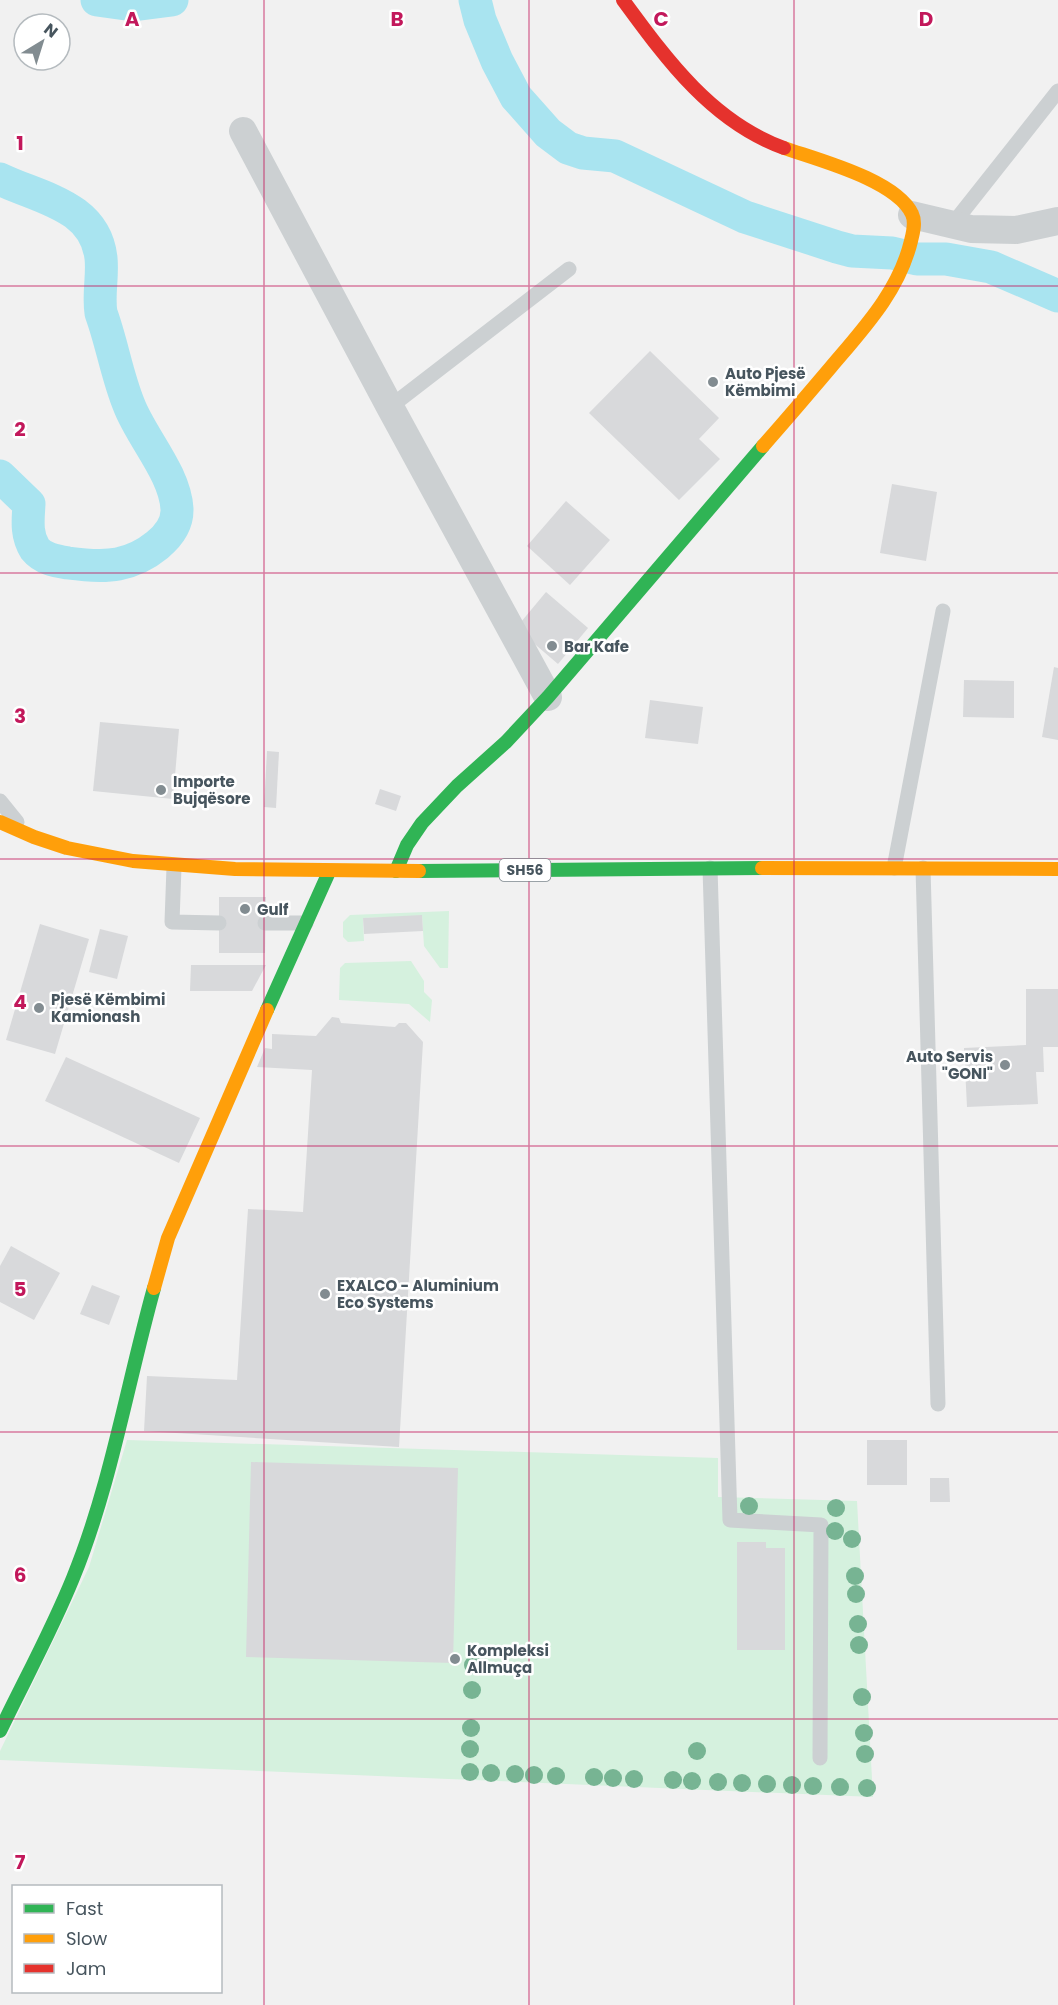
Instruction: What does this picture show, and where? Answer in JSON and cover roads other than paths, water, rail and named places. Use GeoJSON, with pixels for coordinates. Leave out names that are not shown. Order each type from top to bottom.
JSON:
{"type":"FeatureCollection","features":[{"type":"Feature","properties":{"kind":"street"},"geometry":{"type":"LineString","coordinates":[[396,871],[407,845],[422,823],[457,786],[506,742],[548,697],[867,325],[886,298],[896,278],[912,226],[900,199],[880,185],[760,138],[725,116],[695,91],[657,47],[623,0]]}},
{"type":"Feature","properties":{"kind":"street"},"geometry":{"type":"LineString","coordinates":[[243,131],[548,697]]}},
{"type":"Feature","properties":{"kind":"street"},"geometry":{"type":"LineString","coordinates":[[912,226],[952,225],[971,229],[1016,230],[1058,221]]}},
{"type":"Feature","properties":{"kind":"street","name":"SH56"},"geometry":{"type":"LineString","coordinates":[[0,822],[30,836],[77,852],[123,861],[174,867],[329,872],[710,868],[1058,869]]}},
{"type":"Feature","properties":{"kind":"street"},"geometry":{"type":"LineString","coordinates":[[0,1731],[73,1579],[95,1516],[168,1238],[228,1096],[329,872]]}},
{"type":"Feature","properties":{"kind":"lane"},"geometry":{"type":"LineString","coordinates":[[952,225],[1058,91]]}},
{"type":"Feature","properties":{"kind":"lane"},"geometry":{"type":"LineString","coordinates":[[390,407],[568,269]]}},
{"type":"Feature","properties":{"kind":"lane"},"geometry":{"type":"LineString","coordinates":[[894,868],[944,611]]}},
{"type":"Feature","properties":{"kind":"lane"},"geometry":{"type":"LineString","coordinates":[[0,801],[30,836]]}},
{"type":"Feature","properties":{"kind":"lane"},"geometry":{"type":"LineString","coordinates":[[174,867],[172,921],[219,923]]}},
{"type":"Feature","properties":{"kind":"lane"},"geometry":{"type":"LineString","coordinates":[[710,868],[730,1520],[821,1525],[820,1758]]}},
{"type":"Feature","properties":{"kind":"lane"},"geometry":{"type":"LineString","coordinates":[[923,868],[938,1404]]}},
{"type":"Feature","properties":{"kind":"lane"},"geometry":{"type":"LineString","coordinates":[[265,923],[306,923]]}},
{"type":"Feature","properties":{"kind":"waterway"},"geometry":{"type":"LineString","coordinates":[[97,0],[133,5],[172,0]]}},
{"type":"Feature","properties":{"kind":"waterway"},"geometry":{"type":"LineString","coordinates":[[475,0],[480,20],[497,61],[516,97],[548,133],[568,148],[583,153],[615,156],[745,217],[837,247],[852,251],[892,253],[917,259],[946,259],[991,267],[1058,296]]}},
{"type":"Feature","properties":{"kind":"waterway"},"geometry":{"type":"LineString","coordinates":[[0,179],[63,206],[77,215],[97,240],[101,258],[101,313],[129,405],[170,482],[175,496],[176,519],[172,529],[157,545],[128,561],[99,566],[54,560],[35,549],[29,533],[29,504],[0,476]]}},
{"type":"Feature","properties":{"kind":"place","name":"Auto Pjesë Këmbimi"},"geometry":{"type":"Point","coordinates":[713,382]}},
{"type":"Feature","properties":{"kind":"place","name":"Bar Kafe"},"geometry":{"type":"Point","coordinates":[552,646]}},
{"type":"Feature","properties":{"kind":"place","name":"Importe Bujqësore"},"geometry":{"type":"Point","coordinates":[161,790]}},
{"type":"Feature","properties":{"kind":"place","name":"Gulf"},"geometry":{"type":"Point","coordinates":[245,909]}},
{"type":"Feature","properties":{"kind":"place","name":"Pjesë Këmbimi Kamionash"},"geometry":{"type":"Point","coordinates":[39,1008]}},
{"type":"Feature","properties":{"kind":"place","name":"Auto Servis \"GONI\""},"geometry":{"type":"Point","coordinates":[1005,1065]}},
{"type":"Feature","properties":{"kind":"place","name":"EXALCO - Aluminium Eco Systems"},"geometry":{"type":"Point","coordinates":[325,1294]}},
{"type":"Feature","properties":{"kind":"place","name":"Kompleksi Allmuça"},"geometry":{"type":"Point","coordinates":[455,1659]}}]}
